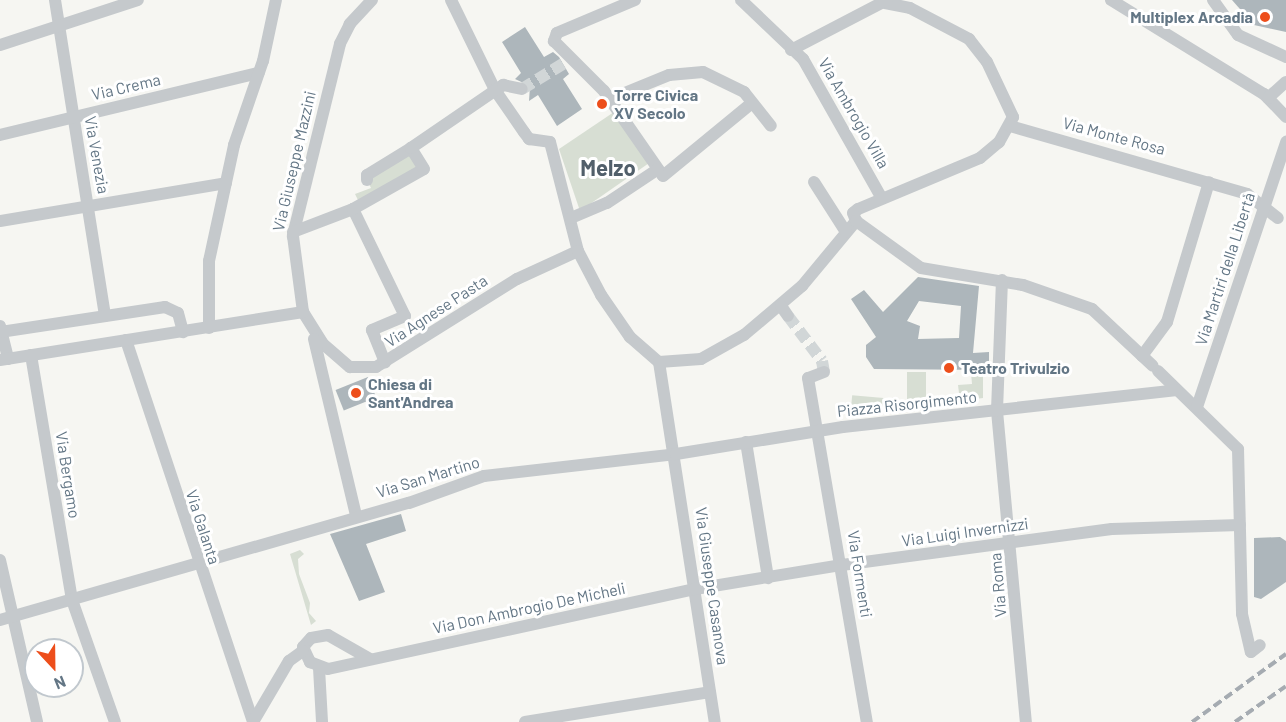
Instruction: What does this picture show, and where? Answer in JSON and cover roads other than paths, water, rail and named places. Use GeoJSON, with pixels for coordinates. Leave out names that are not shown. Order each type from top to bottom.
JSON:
{"type":"FeatureCollection","features":[{"type":"Feature","properties":{"kind":"street","name":"Via Venezia"},"geometry":{"type":"LineString","coordinates":[[55,0],[105,316]]}},
{"type":"Feature","properties":{"kind":"street"},"geometry":{"type":"LineString","coordinates":[[0,45],[138,0]]}},
{"type":"Feature","properties":{"kind":"street"},"geometry":{"type":"LineString","coordinates":[[209,328],[209,261],[226,183],[259,73],[276,0]]}},
{"type":"Feature","properties":{"kind":"street","name":"Via Giuseppe Mazzini"},"geometry":{"type":"LineString","coordinates":[[356,515],[323,366],[313,332],[303,312],[293,232],[340,44],[350,24],[372,0]]}},
{"type":"Feature","properties":{"kind":"street"},"geometry":{"type":"LineString","coordinates":[[451,0],[495,90],[528,138],[551,144],[578,250],[618,322],[659,362],[682,363],[710,356],[784,311],[846,232],[855,217],[881,197],[980,158],[1010,126],[1012,110],[975,45],[920,12],[886,1],[791,50]]}},
{"type":"Feature","properties":{"kind":"street"},"geometry":{"type":"LineString","coordinates":[[635,0],[557,33],[556,45],[565,61],[610,99],[663,176],[752,103]]}},
{"type":"Feature","properties":{"kind":"street","name":"Via Ambrogio Villa"},"geometry":{"type":"LineString","coordinates":[[741,0],[805,62],[881,197]]}},
{"type":"Feature","properties":{"kind":"street"},"geometry":{"type":"LineString","coordinates":[[1111,0],[1269,98],[1286,117]]}},
{"type":"Feature","properties":{"kind":"street"},"geometry":{"type":"LineString","coordinates":[[1213,0],[1238,36],[1286,57]]}},
{"type":"Feature","properties":{"kind":"street"},"geometry":{"type":"LineString","coordinates":[[610,99],[663,77],[696,71],[717,76],[744,92],[771,126]]}},
{"type":"Feature","properties":{"kind":"street","name":"Via Crema"},"geometry":{"type":"LineString","coordinates":[[0,135],[259,73]]}},
{"type":"Feature","properties":{"kind":"street"},"geometry":{"type":"LineString","coordinates":[[1269,98],[1286,82]]}},
{"type":"Feature","properties":{"kind":"street"},"geometry":{"type":"LineString","coordinates":[[367,180],[367,175],[503,85],[522,89]]}},
{"type":"Feature","properties":{"kind":"street"},"geometry":{"type":"LineString","coordinates":[[1269,98],[1286,101]]}},
{"type":"Feature","properties":{"kind":"street","name":"Via Monte Rosa"},"geometry":{"type":"LineString","coordinates":[[1010,126],[1209,182],[1264,203]]}},
{"type":"Feature","properties":{"kind":"street","name":"Via Martiri della Libertà"},"geometry":{"type":"LineString","coordinates":[[1197,407],[1257,221],[1286,142]]}},
{"type":"Feature","properties":{"kind":"street"},"geometry":{"type":"LineString","coordinates":[[293,232],[353,209],[424,169],[411,148]]}},
{"type":"Feature","properties":{"kind":"street"},"geometry":{"type":"LineString","coordinates":[[571,218],[607,203],[658,169]]}},
{"type":"Feature","properties":{"kind":"street"},"geometry":{"type":"LineString","coordinates":[[814,182],[846,232]]}},
{"type":"Feature","properties":{"kind":"street"},"geometry":{"type":"LineString","coordinates":[[1142,356],[1166,324],[1209,182]]}},
{"type":"Feature","properties":{"kind":"street"},"geometry":{"type":"LineString","coordinates":[[0,221],[226,183]]}},
{"type":"Feature","properties":{"kind":"street"},"geometry":{"type":"LineString","coordinates":[[1264,203],[1282,219]]}},
{"type":"Feature","properties":{"kind":"street"},"geometry":{"type":"LineString","coordinates":[[353,209],[405,316],[372,330],[385,363]]}},
{"type":"Feature","properties":{"kind":"street"},"geometry":{"type":"LineString","coordinates":[[855,217],[916,266],[1002,280],[1092,309],[1197,407],[1238,449],[1244,625],[1251,652],[1260,645]]}},
{"type":"Feature","properties":{"kind":"street"},"geometry":{"type":"LineString","coordinates":[[1257,221],[1282,219]]}},
{"type":"Feature","properties":{"kind":"street","name":"Via Agnese Pasta"},"geometry":{"type":"LineString","coordinates":[[313,332],[350,367],[368,370],[385,363],[517,279],[578,250]]}},
{"type":"Feature","properties":{"kind":"street","name":"Via Roma"},"geometry":{"type":"LineString","coordinates":[[1002,280],[997,411],[1026,722]]}},
{"type":"Feature","properties":{"kind":"street"},"geometry":{"type":"LineString","coordinates":[[183,332],[178,313],[169,307],[1,329],[4,359],[126,340],[183,332],[209,328],[303,312]]}},
{"type":"Feature","properties":{"kind":"street","name":"Via Galanta"},"geometry":{"type":"LineString","coordinates":[[126,340],[197,564],[253,722]]}},
{"type":"Feature","properties":{"kind":"street","name":"Via Bergamo"},"geometry":{"type":"LineString","coordinates":[[31,355],[72,600],[115,722]]}},
{"type":"Feature","properties":{"kind":"street","name":"Via Giuseppe Casanova"},"geometry":{"type":"LineString","coordinates":[[659,362],[676,454],[714,722]]}},
{"type":"Feature","properties":{"kind":"street","name":"Piazza Risorgimento"},"geometry":{"type":"LineString","coordinates":[[824,372],[808,378],[820,430],[1177,390]]}},
{"type":"Feature","properties":{"kind":"street","name":"Via San Martino"},"geometry":{"type":"LineString","coordinates":[[5,619],[197,564],[356,515],[409,503],[484,476],[676,454],[820,430]]}},
{"type":"Feature","properties":{"kind":"street","name":"Via Formenti"},"geometry":{"type":"LineString","coordinates":[[820,430],[867,722]]}},
{"type":"Feature","properties":{"kind":"street"},"geometry":{"type":"LineString","coordinates":[[746,442],[768,578]]}},
{"type":"Feature","properties":{"kind":"street","name":"Via Luigi Invernizzi"},"geometry":{"type":"LineString","coordinates":[[695,589],[842,566],[1122,528],[1240,525]]}},
{"type":"Feature","properties":{"kind":"street"},"geometry":{"type":"LineString","coordinates":[[0,560],[5,619],[37,722]]}},
{"type":"Feature","properties":{"kind":"street","name":"Via Don Ambrogio De Micheli"},"geometry":{"type":"LineString","coordinates":[[319,669],[695,589]]}},
{"type":"Feature","properties":{"kind":"street"},"geometry":{"type":"LineString","coordinates":[[253,722],[289,661],[303,651],[311,638],[328,635],[370,659]]}},
{"type":"Feature","properties":{"kind":"street"},"geometry":{"type":"LineString","coordinates":[[303,651],[319,669],[322,722]]}},
{"type":"Feature","properties":{"kind":"street"},"geometry":{"type":"LineString","coordinates":[[525,722],[710,692]]}},
{"type":"Feature","properties":{"kind":"tunnel"},"geometry":{"type":"LineString","coordinates":[[522,89],[563,64]]}},
{"type":"Feature","properties":{"kind":"tunnel"},"geometry":{"type":"LineString","coordinates":[[788,316],[822,361],[824,372]]}},
{"type":"Feature","properties":{"kind":"railway"},"geometry":{"type":"LineString","coordinates":[[1192,722],[1286,654]]}},
{"type":"Feature","properties":{"kind":"railway"},"geometry":{"type":"LineString","coordinates":[[1235,722],[1286,686]]}},
{"type":"Feature","properties":{"kind":"place","name":"Multiplex Arcadia"},"geometry":{"type":"Point","coordinates":[1265,17]}},
{"type":"Feature","properties":{"kind":"place","name":"Torre Civica XV Secolo"},"geometry":{"type":"Point","coordinates":[602,104]}},
{"type":"Feature","properties":{"kind":"place","name":"Teatro Trivulzio"},"geometry":{"type":"Point","coordinates":[949,368]}},
{"type":"Feature","properties":{"kind":"place","name":"Chiesa di Sant'Andrea"},"geometry":{"type":"Point","coordinates":[356,393]}},
{"type":"Feature","properties":{"kind":"district","name":"Melzo"},"geometry":{"type":"Point","coordinates":[608,168]}}]}
